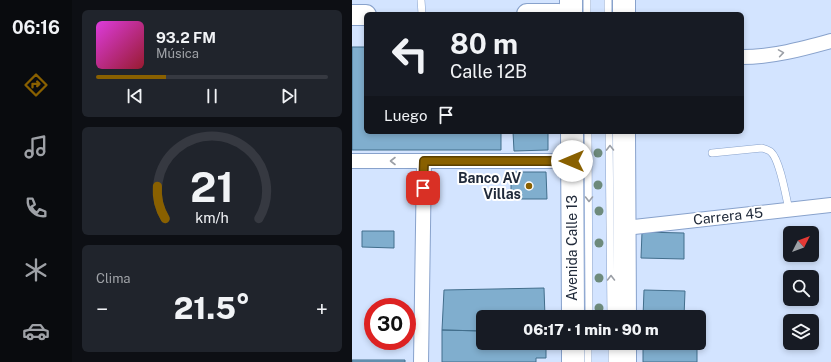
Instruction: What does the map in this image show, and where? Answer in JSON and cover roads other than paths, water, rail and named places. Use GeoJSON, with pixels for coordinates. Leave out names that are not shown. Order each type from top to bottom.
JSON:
{"type":"FeatureCollection","features":[{"type":"Feature","properties":{"kind":"main road"},"geometry":{"type":"LineString","coordinates":[[571,0],[571,12]]}},
{"type":"Feature","properties":{"kind":"main road"},"geometry":{"type":"LineString","coordinates":[[624,0],[624,12]]}},
{"type":"Feature","properties":{"kind":"main road"},"geometry":{"type":"LineString","coordinates":[[624,134],[625,310]]}},
{"type":"Feature","properties":{"kind":"main road","name":"Avenida Calle 13"},"geometry":{"type":"LineString","coordinates":[[573,310],[572,161],[580,137]]}},
{"type":"Feature","properties":{"kind":"main road"},"geometry":{"type":"LineString","coordinates":[[573,350],[573,362]]}},
{"type":"Feature","properties":{"kind":"main road"},"geometry":{"type":"LineString","coordinates":[[625,350],[625,362]]}},
{"type":"Feature","properties":{"kind":"street"},"geometry":{"type":"LineString","coordinates":[[352,15],[364,15]]}},
{"type":"Feature","properties":{"kind":"street"},"geometry":{"type":"LineString","coordinates":[[744,57],[766,56],[794,51],[831,41]]}},
{"type":"Feature","properties":{"kind":"street"},"geometry":{"type":"LineString","coordinates":[[352,160],[572,161]]}},
{"type":"Feature","properties":{"kind":"street"},"geometry":{"type":"LineString","coordinates":[[421,362],[424,161]]}},
{"type":"Feature","properties":{"kind":"street","name":"Carrera 45"},"geometry":{"type":"LineString","coordinates":[[625,228],[831,205]]}},
{"type":"Feature","properties":{"kind":"lane"},"geometry":{"type":"LineString","coordinates":[[421,0],[422,12]]}},
{"type":"Feature","properties":{"kind":"lane"},"geometry":{"type":"LineString","coordinates":[[587,0],[587,12]]}},
{"type":"Feature","properties":{"kind":"lane"},"geometry":{"type":"LineString","coordinates":[[608,0],[608,12]]}},
{"type":"Feature","properties":{"kind":"lane"},"geometry":{"type":"LineString","coordinates":[[609,134],[611,310]]}},
{"type":"Feature","properties":{"kind":"lane"},"geometry":{"type":"LineString","coordinates":[[580,137],[588,310]]}},
{"type":"Feature","properties":{"kind":"lane"},"geometry":{"type":"LineString","coordinates":[[712,153],[762,148],[770,151],[776,158],[789,210]]}},
{"type":"Feature","properties":{"kind":"lane"},"geometry":{"type":"LineString","coordinates":[[588,350],[588,362]]}},
{"type":"Feature","properties":{"kind":"lane"},"geometry":{"type":"LineString","coordinates":[[612,350],[612,362]]}},
{"type":"Feature","properties":{"kind":"place","name":"Banco AV Villas"},"geometry":{"type":"Point","coordinates":[529,186]}}]}
